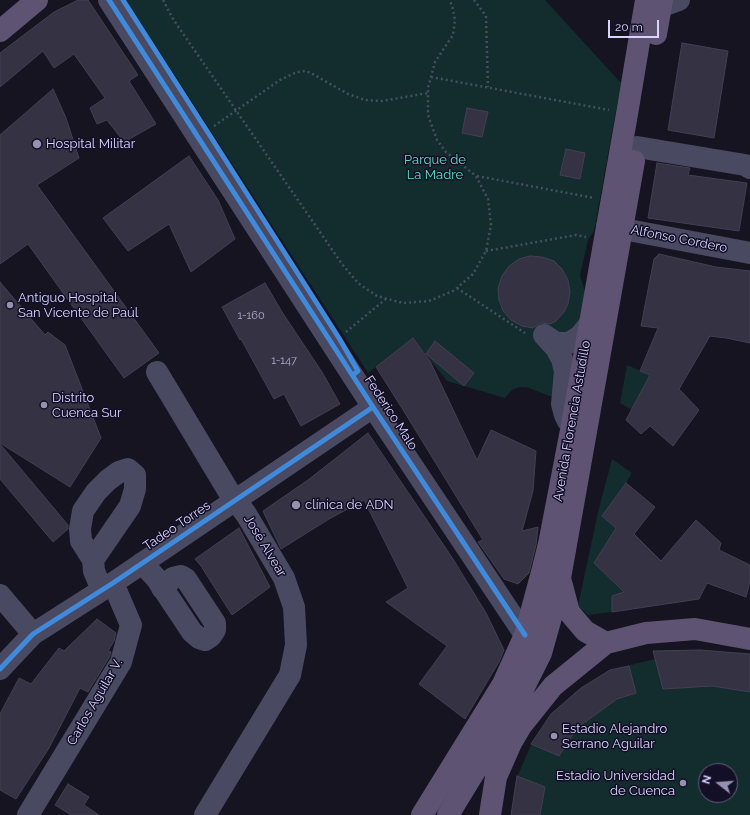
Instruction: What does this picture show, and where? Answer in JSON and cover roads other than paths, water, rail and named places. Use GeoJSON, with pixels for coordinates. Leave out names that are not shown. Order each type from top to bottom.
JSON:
{"type":"FeatureCollection","features":[{"type":"Feature","properties":{"kind":"main road"},"geometry":{"type":"LineString","coordinates":[[0,31],[37,0]]}},
{"type":"Feature","properties":{"kind":"main road","name":"Avenida Florencia Astudillo"},"geometry":{"type":"LineString","coordinates":[[422,815],[503,684],[525,635],[549,544],[572,425],[589,325],[637,147],[662,2]]}},
{"type":"Feature","properties":{"kind":"main road","name":"Avenida Florencia Astudillo"},"geometry":{"type":"LineString","coordinates":[[448,815],[507,733],[521,693],[541,653],[550,621],[560,578],[615,228],[662,2]]}},
{"type":"Feature","properties":{"kind":"main road"},"geometry":{"type":"LineString","coordinates":[[560,578],[569,612],[585,632],[606,643]]}},
{"type":"Feature","properties":{"kind":"main road"},"geometry":{"type":"LineString","coordinates":[[507,733],[520,726],[553,686],[606,643],[646,633],[695,629],[750,639]]}},
{"type":"Feature","properties":{"kind":"main road"},"geometry":{"type":"LineString","coordinates":[[490,815],[496,777],[507,733],[493,699]]}},
{"type":"Feature","properties":{"kind":"street","name":"Federico Malo"},"geometry":{"type":"LineString","coordinates":[[109,0],[373,407],[525,635]]}},
{"type":"Feature","properties":{"kind":"street"},"geometry":{"type":"LineString","coordinates":[[637,147],[745,165],[750,168]]}},
{"type":"Feature","properties":{"kind":"street","name":"Alfonso Cordero"},"geometry":{"type":"LineString","coordinates":[[615,228],[750,253]]}},
{"type":"Feature","properties":{"kind":"street"},"geometry":{"type":"LineString","coordinates":[[572,425],[565,416],[562,404],[565,371],[562,359],[556,348],[544,335],[556,343],[568,343],[580,336],[589,325]]}},
{"type":"Feature","properties":{"kind":"street","name":"José Alvear"},"geometry":{"type":"LineString","coordinates":[[157,372],[229,492],[246,514],[284,578],[294,607],[296,645],[290,676],[205,815]]}},
{"type":"Feature","properties":{"kind":"street","name":"Tadeo Torres"},"geometry":{"type":"LineString","coordinates":[[0,669],[33,634],[108,586],[373,407]]}},
{"type":"Feature","properties":{"kind":"street","name":"Carlos Aguilar V."},"geometry":{"type":"LineString","coordinates":[[28,815],[120,662],[131,625],[108,586],[94,572],[93,560]]}},
{"type":"Feature","properties":{"kind":"street"},"geometry":{"type":"LineString","coordinates":[[142,563],[156,578],[162,588],[192,632],[199,638],[205,640],[211,636],[215,630],[215,623],[186,579],[181,576],[173,578],[162,588]]}},
{"type":"Feature","properties":{"kind":"street"},"geometry":{"type":"LineString","coordinates":[[0,595],[33,634]]}},
{"type":"Feature","properties":{"kind":"street"},"geometry":{"type":"LineString","coordinates":[[180,614],[199,600]]}},
{"type":"Feature","properties":{"kind":"place","name":"Hospital Militar"},"geometry":{"type":"Point","coordinates":[37,144]}},
{"type":"Feature","properties":{"kind":"place","name":"Antiguo Hospital San Vicente de Paúl"},"geometry":{"type":"Point","coordinates":[10,305]}},
{"type":"Feature","properties":{"kind":"place","name":"Distrito Cuenca Sur"},"geometry":{"type":"Point","coordinates":[44,405]}},
{"type":"Feature","properties":{"kind":"place","name":"clínica de ADN"},"geometry":{"type":"Point","coordinates":[296,505]}},
{"type":"Feature","properties":{"kind":"place","name":"Estadio Alejandro Serrano Aguilar"},"geometry":{"type":"Point","coordinates":[554,736]}},
{"type":"Feature","properties":{"kind":"place","name":"Estadio Universidad de Cuenca"},"geometry":{"type":"Point","coordinates":[683,783]}},
{"type":"Feature","properties":{"kind":"park label","name":"Parque de La Madre"},"geometry":{"type":"Point","coordinates":[435,168]}}]}
